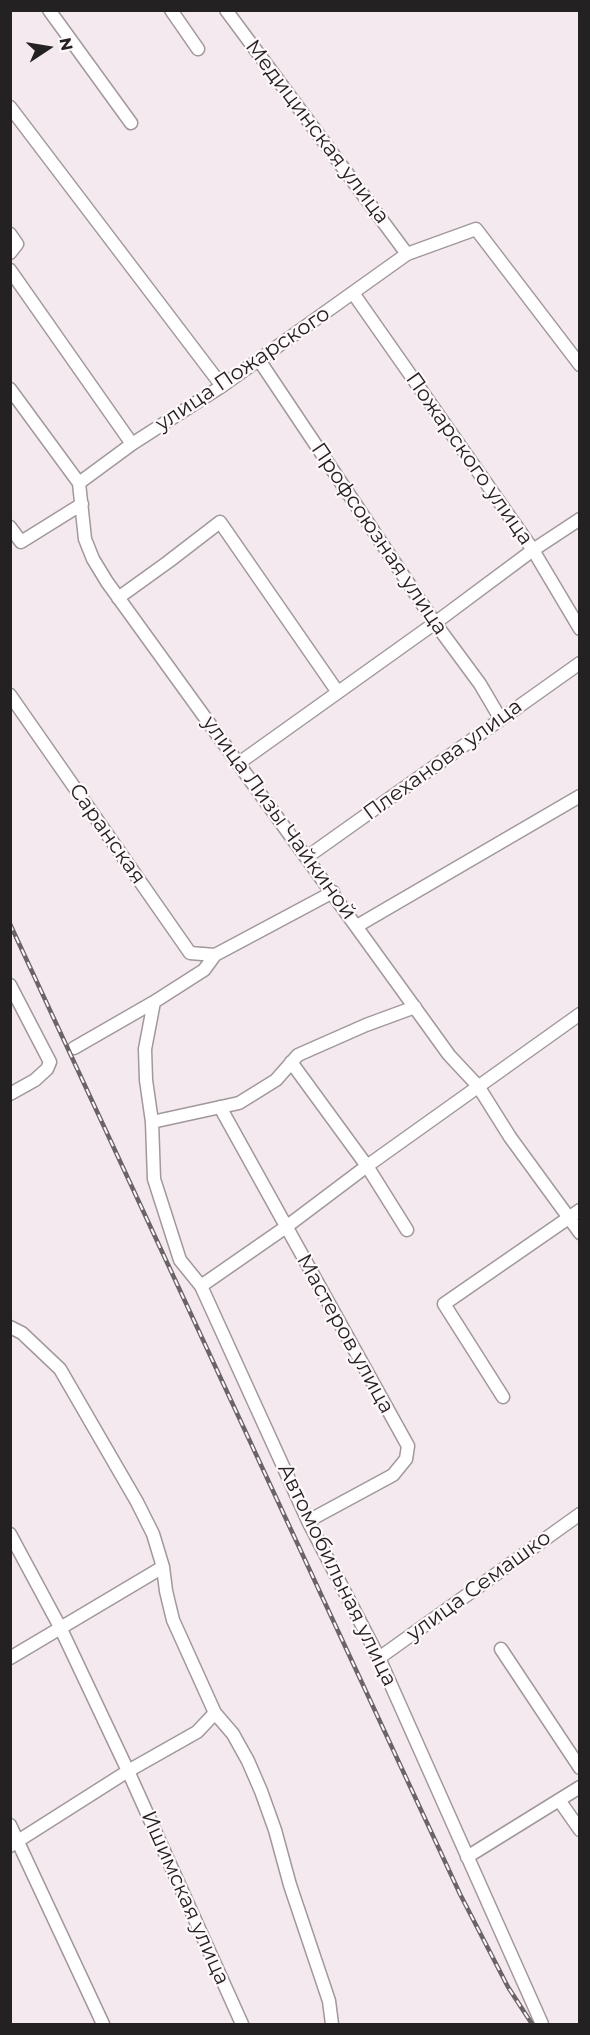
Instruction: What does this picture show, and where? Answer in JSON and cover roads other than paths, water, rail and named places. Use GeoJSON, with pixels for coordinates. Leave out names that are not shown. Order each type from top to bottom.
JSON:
{"type":"FeatureCollection","features":[{"type":"Feature","properties":{"kind":"street"},"geometry":{"type":"LineString","coordinates":[[49,10],[131,123]]}},
{"type":"Feature","properties":{"kind":"street"},"geometry":{"type":"LineString","coordinates":[[171,10],[198,49]]}},
{"type":"Feature","properties":{"kind":"street","name":"Медицинская улица"},"geometry":{"type":"LineString","coordinates":[[226,10],[408,254]]}},
{"type":"Feature","properties":{"kind":"street"},"geometry":{"type":"LineString","coordinates":[[10,107],[222,386]]}},
{"type":"Feature","properties":{"kind":"street"},"geometry":{"type":"LineString","coordinates":[[408,254],[476,230],[579,366]]}},
{"type":"Feature","properties":{"kind":"street"},"geometry":{"type":"LineString","coordinates":[[10,234],[17,244],[10,253]]}},
{"type":"Feature","properties":{"kind":"street","name":"улица Пожарского"},"geometry":{"type":"LineString","coordinates":[[79,483],[132,444],[222,386],[408,254]]}},
{"type":"Feature","properties":{"kind":"street"},"geometry":{"type":"LineString","coordinates":[[10,270],[132,444]]}},
{"type":"Feature","properties":{"kind":"street","name":"Пожарского улица"},"geometry":{"type":"LineString","coordinates":[[353,293],[533,550],[579,629]]}},
{"type":"Feature","properties":{"kind":"street","name":"Профсоюзная улица"},"geometry":{"type":"LineString","coordinates":[[259,360],[435,623],[480,684],[500,718]]}},
{"type":"Feature","properties":{"kind":"street","name":"улица Лизы Чайкиной"},"geometry":{"type":"LineString","coordinates":[[10,389],[79,483],[85,539],[93,559],[118,598],[449,1054],[478,1086],[510,1137],[579,1233]]}},
{"type":"Feature","properties":{"kind":"street"},"geometry":{"type":"LineString","coordinates":[[10,528],[16,545],[82,504]]}},
{"type":"Feature","properties":{"kind":"street"},"geometry":{"type":"LineString","coordinates":[[239,763],[579,519]]}},
{"type":"Feature","properties":{"kind":"street"},"geometry":{"type":"LineString","coordinates":[[118,598],[220,522],[337,691]]}},
{"type":"Feature","properties":{"kind":"street","name":"Плеханова улица"},"geometry":{"type":"LineString","coordinates":[[307,857],[579,663]]}},
{"type":"Feature","properties":{"kind":"street","name":"Саранская"},"geometry":{"type":"LineString","coordinates":[[10,695],[190,953],[215,955]]}},
{"type":"Feature","properties":{"kind":"street"},"geometry":{"type":"LineString","coordinates":[[357,926],[579,796]]}},
{"type":"Feature","properties":{"kind":"street"},"geometry":{"type":"LineString","coordinates":[[74,1048],[204,970],[215,955],[333,892]]}},
{"type":"Feature","properties":{"kind":"street"},"geometry":{"type":"LineString","coordinates":[[10,985],[50,1062],[47,1069],[35,1080],[10,1094]]}},
{"type":"Feature","properties":{"kind":"street","name":"Автомобильная улица"},"geometry":{"type":"LineString","coordinates":[[154,1002],[145,1049],[146,1080],[152,1122],[154,1179],[180,1260],[201,1286],[308,1521],[379,1658],[542,2025]]}},
{"type":"Feature","properties":{"kind":"street"},"geometry":{"type":"LineString","coordinates":[[152,1122],[239,1103],[276,1080],[298,1055],[366,1025],[415,1007]]}},
{"type":"Feature","properties":{"kind":"street"},"geometry":{"type":"LineString","coordinates":[[201,1286],[579,1014]]}},
{"type":"Feature","properties":{"kind":"street"},"geometry":{"type":"LineString","coordinates":[[291,1062],[367,1166],[407,1230]]}},
{"type":"Feature","properties":{"kind":"street","name":"Мастеров улица"},"geometry":{"type":"LineString","coordinates":[[220,1107],[408,1446],[406,1459],[393,1475],[308,1521]]}},
{"type":"Feature","properties":{"kind":"street"},"geometry":{"type":"LineString","coordinates":[[503,1397],[444,1304],[579,1210]]}},
{"type":"Feature","properties":{"kind":"street"},"geometry":{"type":"LineString","coordinates":[[10,1327],[22,1333],[60,1369],[153,1534],[163,1567],[173,1620],[215,1713],[238,1743],[261,1791],[329,2001],[332,2025]]}},
{"type":"Feature","properties":{"kind":"street","name":"улица Семашко"},"geometry":{"type":"LineString","coordinates":[[379,1658],[579,1514]]}},
{"type":"Feature","properties":{"kind":"street","name":"Ишимская улица"},"geometry":{"type":"LineString","coordinates":[[10,1534],[60,1628],[128,1771],[242,2025]]}},
{"type":"Feature","properties":{"kind":"street"},"geometry":{"type":"LineString","coordinates":[[10,1658],[163,1567]]}},
{"type":"Feature","properties":{"kind":"street"},"geometry":{"type":"LineString","coordinates":[[501,1649],[579,1767]]}},
{"type":"Feature","properties":{"kind":"street"},"geometry":{"type":"LineString","coordinates":[[15,1844],[128,1771],[197,1732],[215,1713]]}},
{"type":"Feature","properties":{"kind":"street"},"geometry":{"type":"LineString","coordinates":[[467,1857],[579,1787]]}},
{"type":"Feature","properties":{"kind":"street"},"geometry":{"type":"LineString","coordinates":[[559,1800],[579,1830]]}},
{"type":"Feature","properties":{"kind":"street"},"geometry":{"type":"LineString","coordinates":[[10,1825],[15,1844],[103,2025]]}},
{"type":"Feature","properties":{"kind":"railway"},"geometry":{"type":"LineString","coordinates":[[10,924],[460,1894],[508,1987],[532,2024]]}}]}
